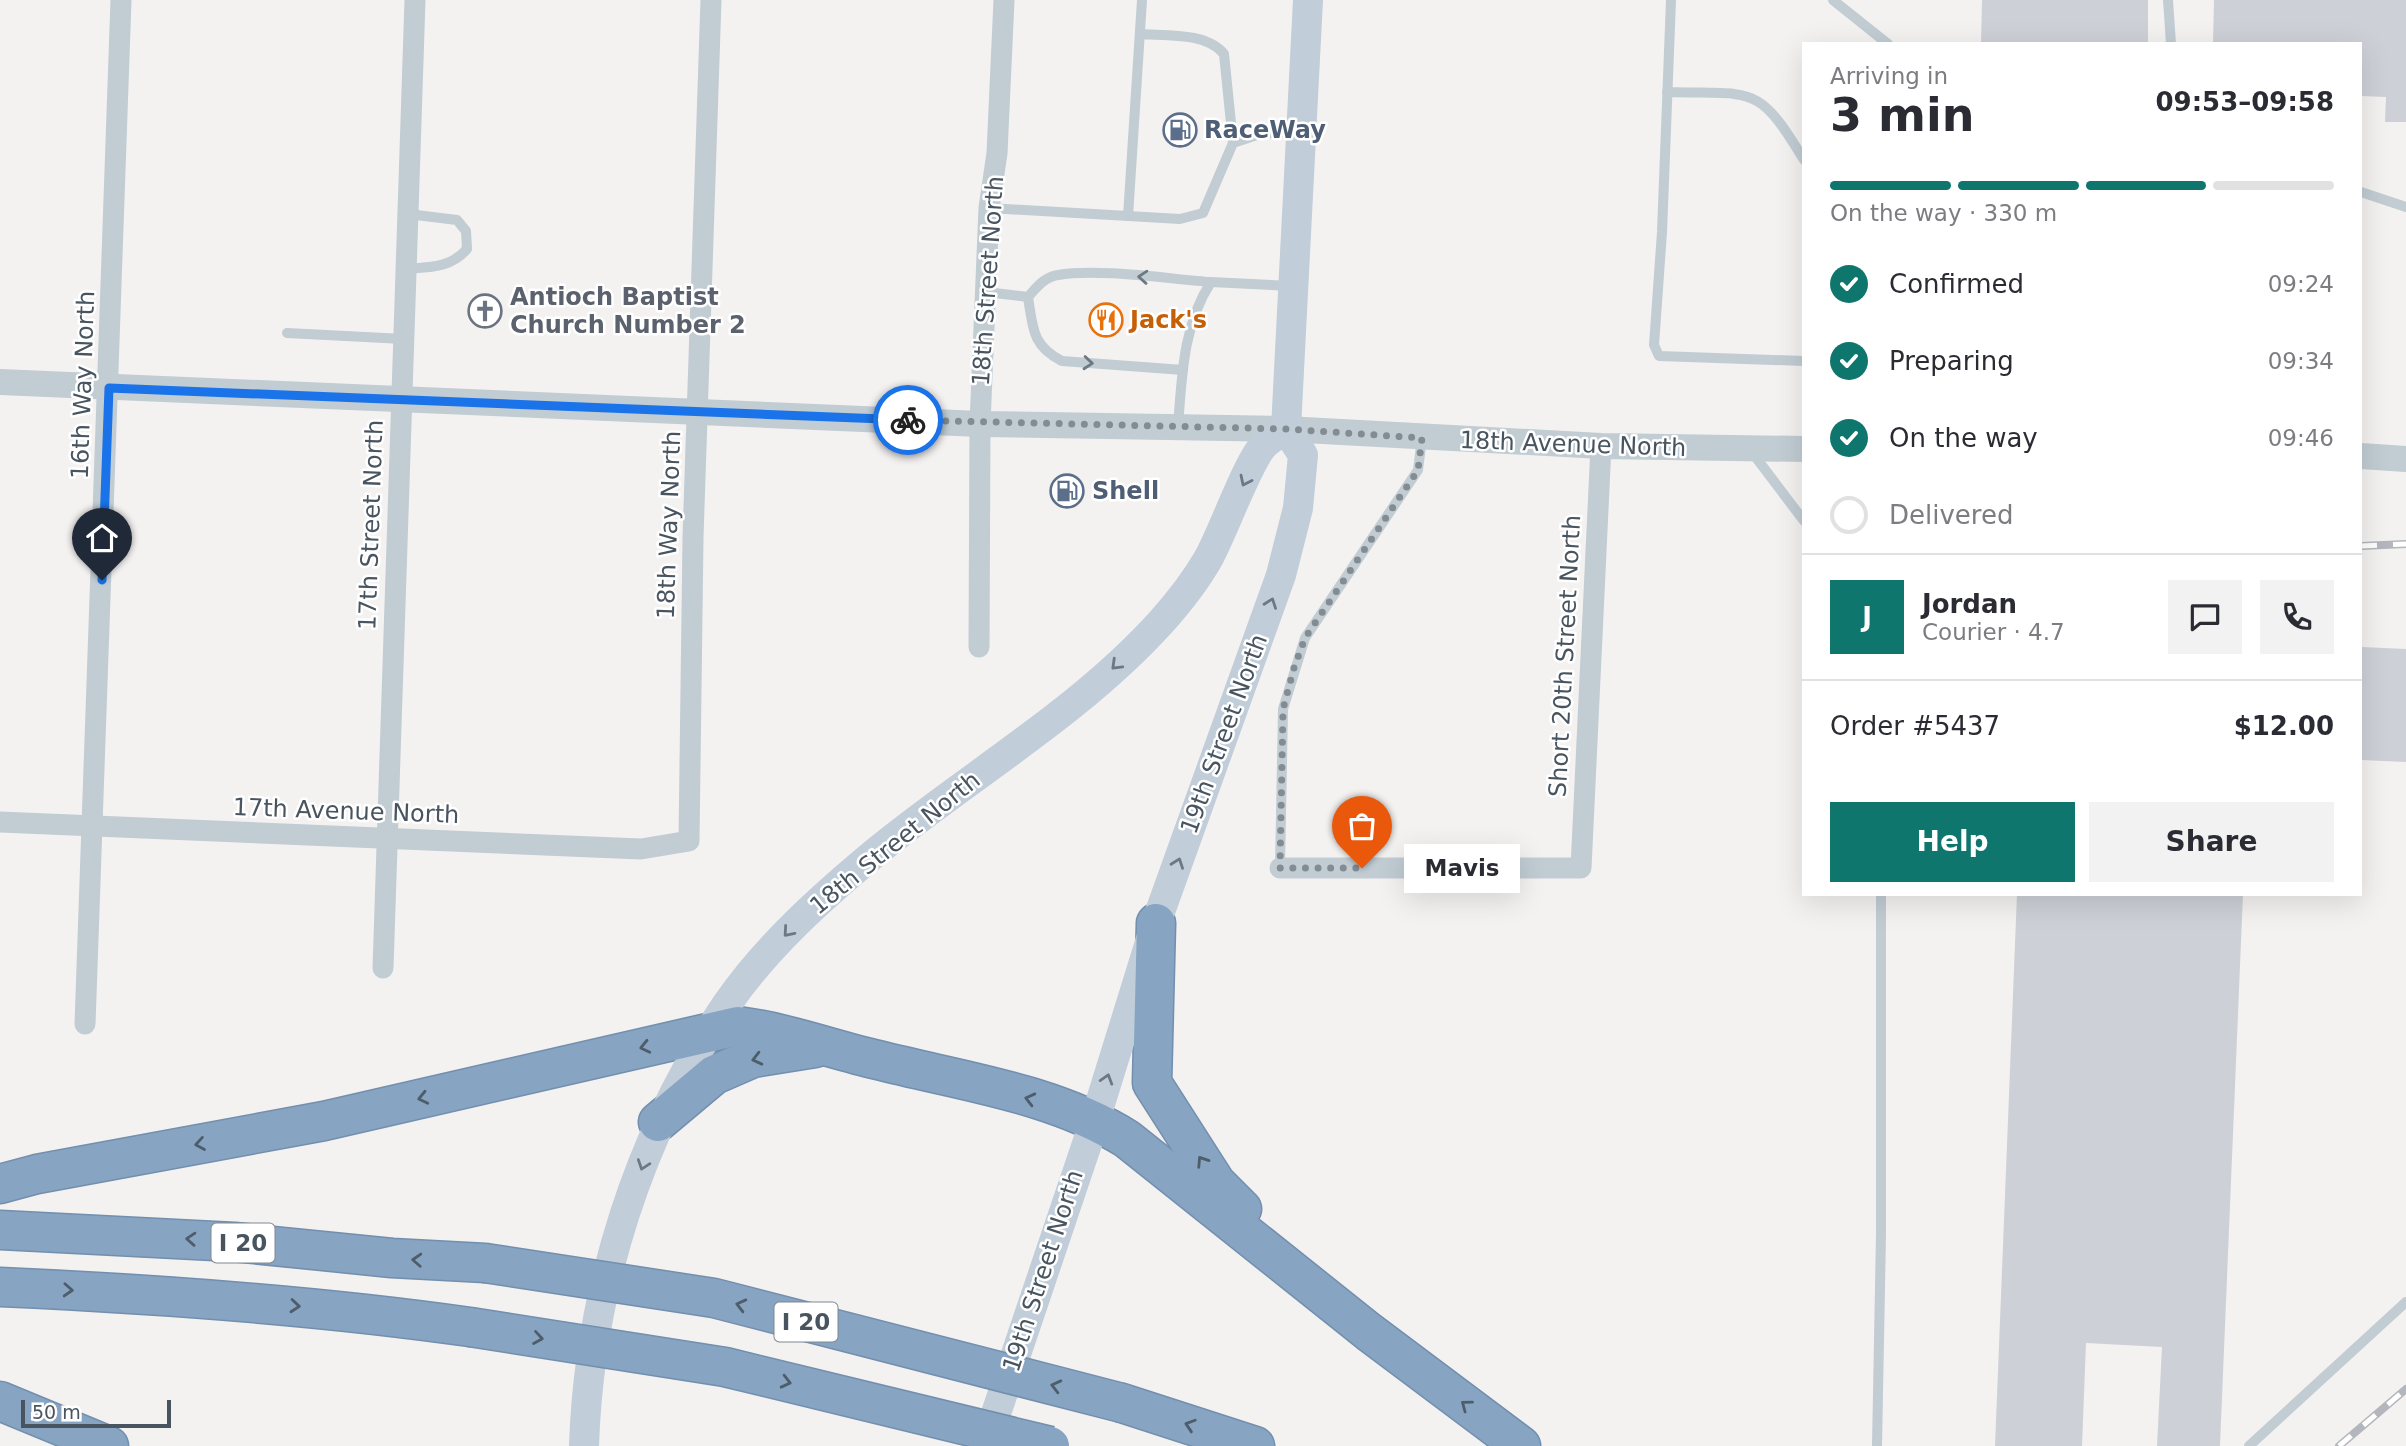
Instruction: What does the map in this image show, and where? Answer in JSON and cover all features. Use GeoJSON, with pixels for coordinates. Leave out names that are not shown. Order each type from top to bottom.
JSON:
{"type":"FeatureCollection","features":[{"type":"Feature","properties":{"kind":"highway"},"geometry":{"type":"LineString","coordinates":[[1156,923],[1152,1083],[1216,1183],[1369,1332]]}},
{"type":"Feature","properties":{"kind":"highway"},"geometry":{"type":"LineString","coordinates":[[0,1184],[37,1174],[324,1121],[711,1032],[738,1027],[770,1030],[824,1047],[1049,1103],[1095,1120],[1126,1139],[1369,1332],[1521,1446]]}},
{"type":"Feature","properties":{"kind":"highway"},"geometry":{"type":"LineString","coordinates":[[658,1122],[713,1075],[753,1058],[824,1047]]}},
{"type":"Feature","properties":{"kind":"highway","name":"I 20"},"geometry":{"type":"LineString","coordinates":[[0,1230],[222,1241],[392,1258],[485,1263],[714,1298],[1122,1404],[1255,1446]]}},
{"type":"Feature","properties":{"kind":"highway","name":"I 20"},"geometry":{"type":"LineString","coordinates":[[0,1287],[251,1302],[365,1312],[470,1327],[724,1367],[1050,1446]]}},
{"type":"Feature","properties":{"kind":"highway"},"geometry":{"type":"LineString","coordinates":[[0,1401],[110,1446]]}},
{"type":"Feature","properties":{"kind":"main road"},"geometry":{"type":"LineString","coordinates":[[1286,429],[1308,0]]}},
{"type":"Feature","properties":{"kind":"main road","name":"19th Street North"},"geometry":{"type":"LineString","coordinates":[[985,1446],[1095,1120],[1156,923],[1281,575],[1298,508],[1304,455],[1286,429]]}},
{"type":"Feature","properties":{"kind":"main road","name":"18th Street North"},"geometry":{"type":"LineString","coordinates":[[584,1446],[586,1386],[595,1320],[609,1266],[658,1122],[728,1003],[795,925],[877,852],[1078,701],[1162,621],[1207,561],[1262,446],[1286,429]]}},
{"type":"Feature","properties":{"kind":"street","name":"16th Way North"},"geometry":{"type":"LineString","coordinates":[[85,1024],[121,0]]}},
{"type":"Feature","properties":{"kind":"street","name":"17th Street North"},"geometry":{"type":"LineString","coordinates":[[383,968],[415,0]]}},
{"type":"Feature","properties":{"kind":"street","name":"18th Way North"},"geometry":{"type":"LineString","coordinates":[[689,841],[693,537],[710,0]]}},
{"type":"Feature","properties":{"kind":"street","name":"18th Street North"},"geometry":{"type":"LineString","coordinates":[[979,647],[980,424],[989,208],[997,153],[1004,0]]}},
{"type":"Feature","properties":{"kind":"street","name":"18th Avenue North"},"geometry":{"type":"LineString","coordinates":[[0,382],[980,424],[1286,429],[1601,446],[1802,449]]}},
{"type":"Feature","properties":{"kind":"street","name":"Short 20th Street North"},"geometry":{"type":"LineString","coordinates":[[1280,868],[1581,868],[1601,446]]}},
{"type":"Feature","properties":{"kind":"street"},"geometry":{"type":"LineString","coordinates":[[2362,456],[2406,459]]}},
{"type":"Feature","properties":{"kind":"street","name":"17th Avenue North"},"geometry":{"type":"LineString","coordinates":[[0,822],[641,849],[689,841]]}},
{"type":"Feature","properties":{"kind":"lane"},"geometry":{"type":"LineString","coordinates":[[1128,216],[1142,0]]}},
{"type":"Feature","properties":{"kind":"lane"},"geometry":{"type":"LineString","coordinates":[[1671,0],[1654,345],[1659,356],[1802,361]]}},
{"type":"Feature","properties":{"kind":"lane"},"geometry":{"type":"LineString","coordinates":[[1833,0],[1886,42]]}},
{"type":"Feature","properties":{"kind":"lane"},"geometry":{"type":"LineString","coordinates":[[2168,0],[2171,42]]}},
{"type":"Feature","properties":{"kind":"lane"},"geometry":{"type":"LineString","coordinates":[[989,208],[1180,219],[1203,213],[1233,143],[1227,63],[1218,47],[1200,40],[1140,34]]}},
{"type":"Feature","properties":{"kind":"lane"},"geometry":{"type":"LineString","coordinates":[[1667,92],[1747,95],[1762,100],[1779,117],[1802,157]]}},
{"type":"Feature","properties":{"kind":"lane"},"geometry":{"type":"LineString","coordinates":[[1233,143],[1260,134],[1302,131]]}},
{"type":"Feature","properties":{"kind":"lane"},"geometry":{"type":"LineString","coordinates":[[2362,192],[2406,207]]}},
{"type":"Feature","properties":{"kind":"lane"},"geometry":{"type":"LineString","coordinates":[[406,269],[440,267],[459,258],[467,249],[466,231],[457,220],[408,215]]}},
{"type":"Feature","properties":{"kind":"lane"},"geometry":{"type":"LineString","coordinates":[[1028,297],[1042,282],[1057,275],[1110,275],[1294,286]]}},
{"type":"Feature","properties":{"kind":"lane"},"geometry":{"type":"LineString","coordinates":[[1178,428],[1184,352],[1200,299],[1211,282]]}},
{"type":"Feature","properties":{"kind":"lane"},"geometry":{"type":"LineString","coordinates":[[986,292],[1028,297]]}},
{"type":"Feature","properties":{"kind":"lane"},"geometry":{"type":"LineString","coordinates":[[1028,297],[1036,339],[1045,352],[1062,361],[1183,370]]}},
{"type":"Feature","properties":{"kind":"lane"},"geometry":{"type":"LineString","coordinates":[[287,332],[404,339]]}},
{"type":"Feature","properties":{"kind":"lane"},"geometry":{"type":"LineString","coordinates":[[1280,868],[1283,709],[1294,668],[1305,638],[1418,470],[1422,438]]}},
{"type":"Feature","properties":{"kind":"lane"},"geometry":{"type":"LineString","coordinates":[[1748,448],[1802,518]]}},
{"type":"Feature","properties":{"kind":"lane"},"geometry":{"type":"LineString","coordinates":[[1877,1446],[1881,1234],[1881,896]]}},
{"type":"Feature","properties":{"kind":"lane"},"geometry":{"type":"LineString","coordinates":[[2249,1446],[2406,1302]]}},
{"type":"Feature","properties":{"kind":"building"},"geometry":{"type":"Polygon","coordinates":[[[1982,0],[2148,0],[2148,42],[1981,42],[1982,0]]]}},
{"type":"Feature","properties":{"kind":"building"},"geometry":{"type":"Polygon","coordinates":[[[2214,0],[2406,0],[2406,122],[2385,122],[2386,97],[2362,96],[2362,42],[2213,42],[2214,0]]]}},
{"type":"Feature","properties":{"kind":"building"},"geometry":{"type":"Polygon","coordinates":[[[2362,647],[2406,649],[2406,762],[2362,760],[2362,647]]]}},
{"type":"Feature","properties":{"kind":"building"},"geometry":{"type":"Polygon","coordinates":[[[2017,896],[2243,896],[2220,1446],[2157,1446],[2162,1347],[2086,1343],[2082,1446],[1995,1446],[2017,896]]]}},
{"type":"Feature","properties":{"kind":"railway"},"geometry":{"type":"LineString","coordinates":[[2362,546],[2406,544]]}},
{"type":"Feature","properties":{"kind":"railway"},"geometry":{"type":"LineString","coordinates":[[2339,1446],[2406,1389]]}},
{"type":"Feature","properties":{"kind":"way so far"},"geometry":{"type":"LineString","coordinates":[[908,420],[1078,427],[1286,429],[1422,438],[1418,470],[1305,638],[1283,709],[1280,868],[1362,868]]}},
{"type":"Feature","properties":{"kind":"place","name":"RaceWay"},"geometry":{"type":"Point","coordinates":[1180,130]}},
{"type":"Feature","properties":{"kind":"place","name":"Antioch Baptist Church Number 2"},"geometry":{"type":"Point","coordinates":[485,311]}},
{"type":"Feature","properties":{"kind":"place","name":"Jack's"},"geometry":{"type":"Point","coordinates":[1106,320]}},
{"type":"Feature","properties":{"kind":"place","name":"Shell"},"geometry":{"type":"Point","coordinates":[1067,491]}},
{"type":"Feature","properties":{"kind":"place","name":"Mavis"},"geometry":{"type":"Point","coordinates":[1362,868]}},
{"type":"Feature","properties":{"kind":"route"},"geometry":{"type":"LineString","coordinates":[[102,580],[109,388],[908,420]]}}]}
